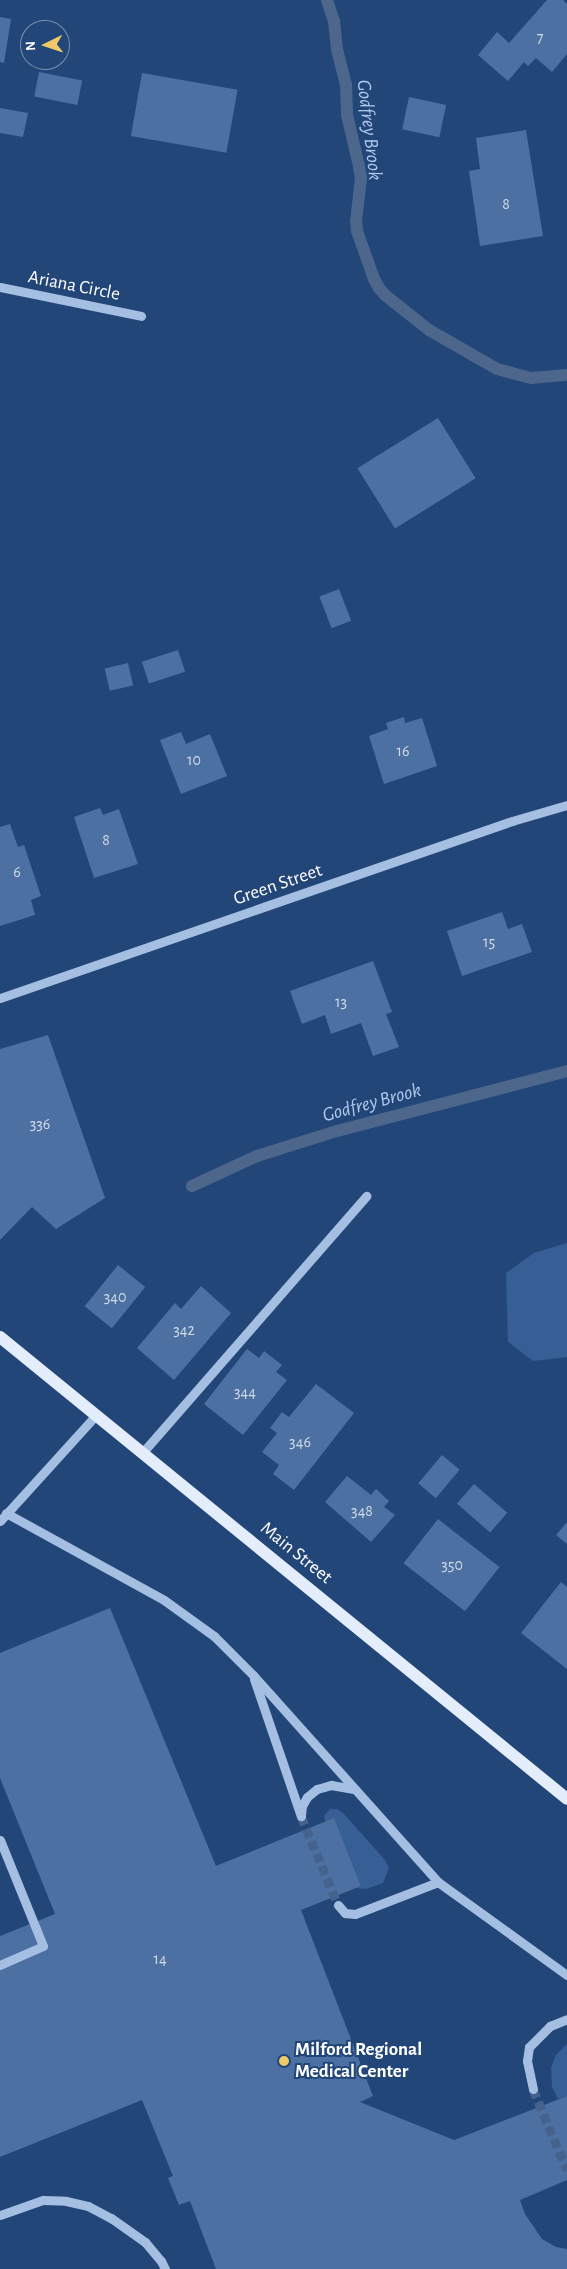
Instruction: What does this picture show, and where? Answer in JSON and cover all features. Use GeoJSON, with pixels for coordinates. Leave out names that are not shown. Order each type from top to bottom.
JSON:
{"type":"FeatureCollection","features":[{"type":"Feature","properties":{"kind":"main road","name":"Main Street"},"geometry":{"type":"LineString","coordinates":[[0,1337],[567,1799]]}},
{"type":"Feature","properties":{"kind":"street","name":"Ariana Circle"},"geometry":{"type":"LineString","coordinates":[[0,287],[141,316]]}},
{"type":"Feature","properties":{"kind":"street","name":"Green Street"},"geometry":{"type":"LineString","coordinates":[[0,998],[512,821],[567,805]]}},
{"type":"Feature","properties":{"kind":"street"},"geometry":{"type":"LineString","coordinates":[[143,1452],[366,1196]]}},
{"type":"Feature","properties":{"kind":"street"},"geometry":{"type":"LineString","coordinates":[[0,1521],[96,1415]]}},
{"type":"Feature","properties":{"kind":"street"},"geometry":{"type":"LineString","coordinates":[[6,1513],[164,1600],[214,1636],[253,1675],[438,1882],[567,1975]]}},
{"type":"Feature","properties":{"kind":"street"},"geometry":{"type":"LineString","coordinates":[[253,1675],[301,1816],[302,1806],[307,1797],[317,1789],[331,1786],[354,1789]]}},
{"type":"Feature","properties":{"kind":"street"},"geometry":{"type":"LineString","coordinates":[[0,1840],[43,1946],[0,1965]]}},
{"type":"Feature","properties":{"kind":"street"},"geometry":{"type":"LineString","coordinates":[[338,1906],[345,1913],[355,1914],[438,1882]]}},
{"type":"Feature","properties":{"kind":"street"},"geometry":{"type":"LineString","coordinates":[[533,2089],[527,2061],[529,2047],[550,2026],[567,2019]]}},
{"type":"Feature","properties":{"kind":"street"},"geometry":{"type":"LineString","coordinates":[[0,2216],[43,2200],[66,2201],[88,2206],[111,2218],[145,2242],[161,2261],[165,2269]]}},
{"type":"Feature","properties":{"kind":"shaded area"},"geometry":{"type":"Polygon","coordinates":[[[567,1243],[567,1357],[533,1361],[508,1342],[506,1273],[534,1253],[567,1243]]]}},
{"type":"Feature","properties":{"kind":"shaded area"},"geometry":{"type":"Polygon","coordinates":[[[330,1809],[337,1809],[344,1814],[385,1860],[389,1868],[383,1883],[366,1889],[356,1888],[361,1886],[334,1819],[326,1822],[324,1816],[330,1809]]]}},
{"type":"Feature","properties":{"kind":"shaded area"},"geometry":{"type":"Polygon","coordinates":[[[567,2044],[567,2096],[558,2099],[552,2087],[551,2068],[556,2055],[567,2044]]]}},
{"type":"Feature","properties":{"kind":"building"},"geometry":{"type":"Polygon","coordinates":[[[547,0],[563,0],[567,4],[567,54],[552,72],[536,58],[528,66],[524,62],[508,81],[478,55],[497,32],[509,43],[547,0]]]}},
{"type":"Feature","properties":{"kind":"building"},"geometry":{"type":"Polygon","coordinates":[[[0,17],[11,19],[4,63],[0,62],[0,17]]]}},
{"type":"Feature","properties":{"kind":"building"},"geometry":{"type":"Polygon","coordinates":[[[39,72],[82,80],[77,105],[34,97],[39,72]]]}},
{"type":"Feature","properties":{"kind":"building"},"geometry":{"type":"Polygon","coordinates":[[[142,73],[238,90],[226,153],[131,136],[142,73]]]}},
{"type":"Feature","properties":{"kind":"building"},"geometry":{"type":"Polygon","coordinates":[[[409,97],[446,105],[439,137],[402,129],[409,97]]]}},
{"type":"Feature","properties":{"kind":"building"},"geometry":{"type":"Polygon","coordinates":[[[0,108],[28,113],[23,137],[0,133],[0,108]]]}},
{"type":"Feature","properties":{"kind":"building"},"geometry":{"type":"Polygon","coordinates":[[[526,130],[543,236],[480,246],[469,171],[480,169],[476,138],[526,130]]]}},
{"type":"Feature","properties":{"kind":"building"},"geometry":{"type":"Polygon","coordinates":[[[438,418],[476,478],[395,529],[357,468],[438,418]]]}},
{"type":"Feature","properties":{"kind":"building"},"geometry":{"type":"Polygon","coordinates":[[[339,589],[351,621],[332,628],[319,597],[339,589]]]}},
{"type":"Feature","properties":{"kind":"building"},"geometry":{"type":"Polygon","coordinates":[[[178,650],[185,672],[149,684],[142,662],[178,650]]]}},
{"type":"Feature","properties":{"kind":"building"},"geometry":{"type":"Polygon","coordinates":[[[128,663],[133,685],[110,691],[105,668],[128,663]]]}},
{"type":"Feature","properties":{"kind":"building"},"geometry":{"type":"Polygon","coordinates":[[[404,717],[405,723],[422,718],[437,766],[384,784],[369,736],[388,729],[386,723],[404,717]]]}},
{"type":"Feature","properties":{"kind":"building"},"geometry":{"type":"Polygon","coordinates":[[[181,732],[186,744],[210,734],[227,776],[181,794],[160,740],[181,732]]]}},
{"type":"Feature","properties":{"kind":"building"},"geometry":{"type":"Polygon","coordinates":[[[100,808],[103,815],[119,809],[138,864],[94,878],[74,817],[100,808]]]}},
{"type":"Feature","properties":{"kind":"building"},"geometry":{"type":"Polygon","coordinates":[[[10,824],[18,847],[24,845],[41,896],[31,900],[35,915],[0,926],[0,827],[10,824]]]}},
{"type":"Feature","properties":{"kind":"building"},"geometry":{"type":"Polygon","coordinates":[[[502,912],[508,929],[522,924],[532,952],[462,976],[447,931],[502,912]]]}},
{"type":"Feature","properties":{"kind":"building"},"geometry":{"type":"Polygon","coordinates":[[[373,961],[392,1012],[386,1014],[399,1047],[373,1056],[361,1023],[331,1034],[325,1015],[302,1024],[290,991],[373,961]]]}},
{"type":"Feature","properties":{"kind":"building"},"geometry":{"type":"Polygon","coordinates":[[[48,1035],[105,1198],[56,1229],[32,1207],[0,1240],[0,1049],[48,1035]]]}},
{"type":"Feature","properties":{"kind":"building"},"geometry":{"type":"Polygon","coordinates":[[[118,1265],[145,1287],[112,1328],[85,1306],[118,1265]]]}},
{"type":"Feature","properties":{"kind":"building"},"geometry":{"type":"Polygon","coordinates":[[[201,1286],[231,1313],[174,1380],[137,1348],[175,1303],[181,1309],[201,1286]]]}},
{"type":"Feature","properties":{"kind":"building"},"geometry":{"type":"Polygon","coordinates":[[[247,1349],[259,1358],[264,1351],[282,1365],[276,1372],[287,1380],[243,1435],[204,1404],[247,1349]]]}},
{"type":"Feature","properties":{"kind":"building"},"geometry":{"type":"Polygon","coordinates":[[[316,1384],[354,1413],[294,1490],[273,1474],[279,1465],[262,1452],[277,1433],[270,1428],[282,1412],[289,1417],[316,1384]]]}},
{"type":"Feature","properties":{"kind":"building"},"geometry":{"type":"Polygon","coordinates":[[[442,1455],[460,1470],[436,1498],[418,1483],[442,1455]]]}},
{"type":"Feature","properties":{"kind":"building"},"geometry":{"type":"Polygon","coordinates":[[[347,1476],[371,1495],[376,1489],[389,1501],[384,1507],[395,1515],[371,1542],[325,1502],[347,1476]]]}},
{"type":"Feature","properties":{"kind":"building"},"geometry":{"type":"Polygon","coordinates":[[[474,1484],[507,1513],[490,1532],[457,1504],[474,1484]]]}},
{"type":"Feature","properties":{"kind":"building"},"geometry":{"type":"Polygon","coordinates":[[[438,1519],[499,1567],[465,1611],[404,1563],[438,1519]]]}},
{"type":"Feature","properties":{"kind":"building"},"geometry":{"type":"Polygon","coordinates":[[[567,1522],[567,1544],[556,1535],[567,1522]]]}},
{"type":"Feature","properties":{"kind":"building"},"geometry":{"type":"Polygon","coordinates":[[[561,1582],[567,1587],[567,1669],[521,1633],[561,1582]]]}},
{"type":"Feature","properties":{"kind":"building"},"geometry":{"type":"Polygon","coordinates":[[[110,1608],[216,1866],[334,1818],[361,1886],[301,1910],[373,2096],[360,2102],[454,2140],[567,2096],[567,2180],[520,2200],[525,2214],[542,2239],[556,2247],[567,2249],[567,2269],[216,2269],[190,2201],[179,2205],[168,2178],[173,2176],[142,2100],[0,2157],[0,1936],[55,1914],[0,1778],[0,1653],[110,1608]]]}},
{"type":"Feature","properties":{"kind":"waterway","name":"Godfrey Brook"},"geometry":{"type":"LineString","coordinates":[[327,0],[334,21],[337,49],[346,84],[347,115],[361,178],[356,221],[357,231],[379,288],[385,295],[429,330],[497,369],[531,378],[567,375]]}},
{"type":"Feature","properties":{"kind":"waterway","name":"Godfrey Brook"},"geometry":{"type":"LineString","coordinates":[[192,1186],[257,1156],[337,1131],[567,1071]]}},
{"type":"Feature","properties":{"kind":"tunnel"},"geometry":{"type":"LineString","coordinates":[[301,1816],[338,1905]]}},
{"type":"Feature","properties":{"kind":"tunnel"},"geometry":{"type":"LineString","coordinates":[[533,2089],[567,2170]]}},
{"type":"Feature","properties":{"kind":"place","name":"Milford Regional Medical Center"},"geometry":{"type":"Point","coordinates":[284,2061]}}]}
